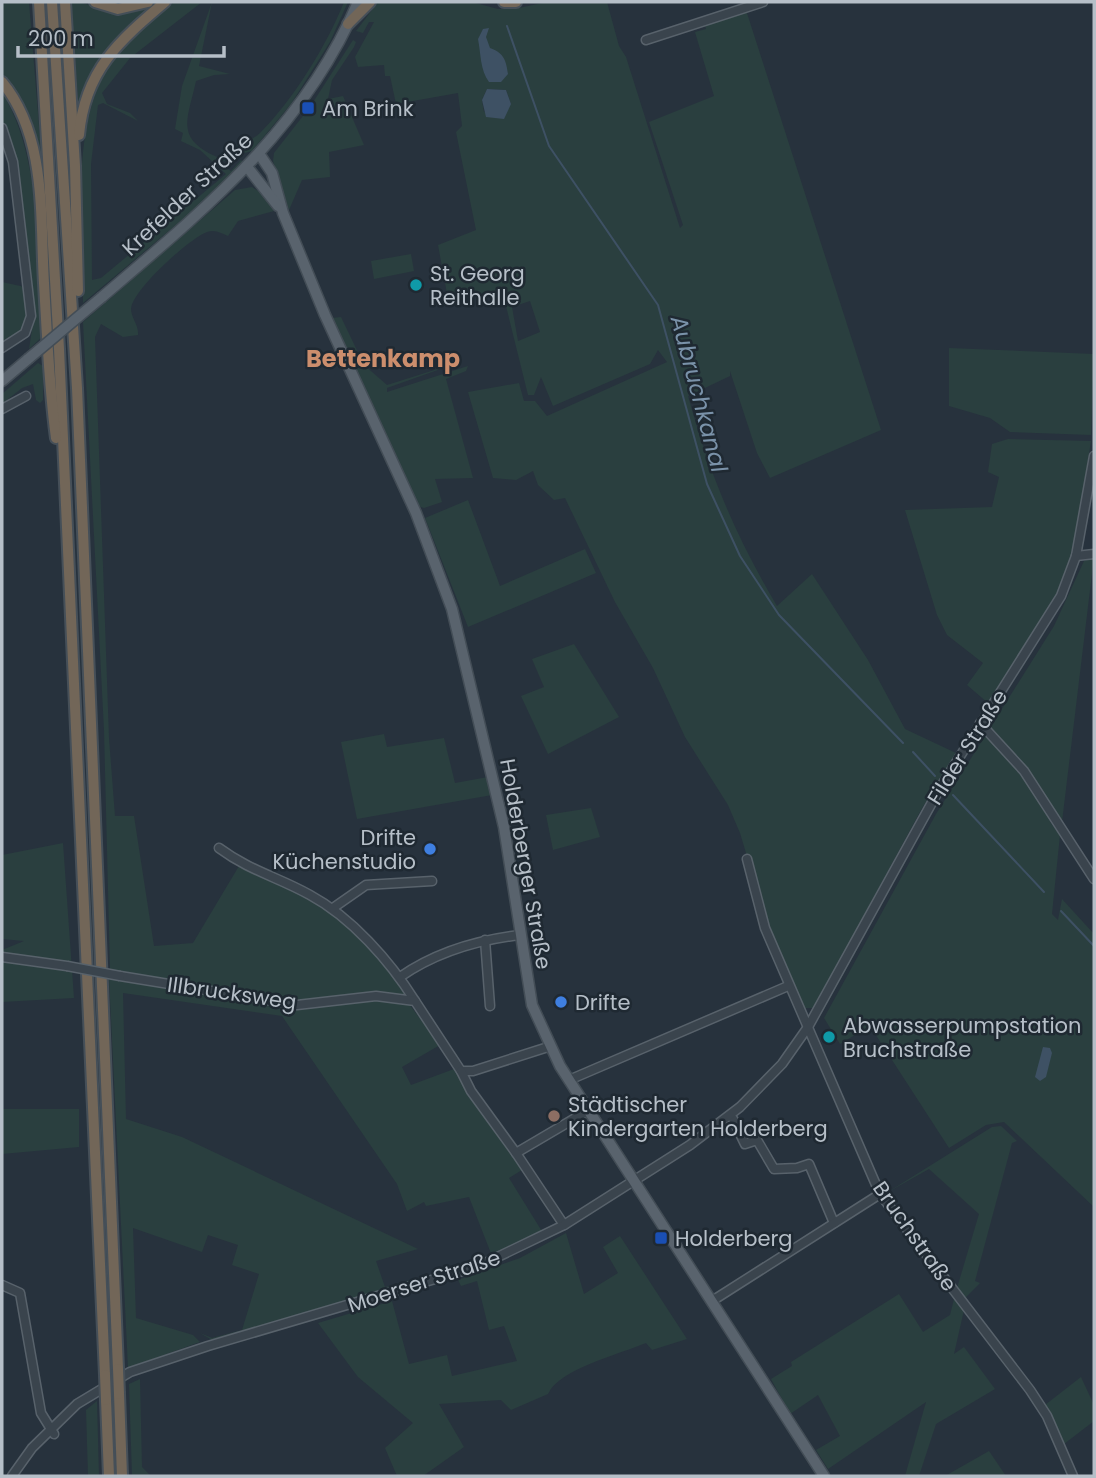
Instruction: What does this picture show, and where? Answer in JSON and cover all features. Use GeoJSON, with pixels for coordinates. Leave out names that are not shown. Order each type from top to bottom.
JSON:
{"type":"FeatureCollection","features":[{"type":"Feature","properties":{"kind":"highway"},"geometry":{"type":"LineString","coordinates":[[31,2],[44,81]]}},
{"type":"Feature","properties":{"kind":"highway"},"geometry":{"type":"LineString","coordinates":[[39,2],[109,1476]]}},
{"type":"Feature","properties":{"kind":"highway"},"geometry":{"type":"LineString","coordinates":[[52,2],[77,388],[122,1476]]}},
{"type":"Feature","properties":{"kind":"highway"},"geometry":{"type":"LineString","coordinates":[[65,2],[77,225]]}},
{"type":"Feature","properties":{"kind":"highway"},"geometry":{"type":"LineString","coordinates":[[95,2],[118,9],[148,2]]}},
{"type":"Feature","properties":{"kind":"highway"},"geometry":{"type":"LineString","coordinates":[[77,388],[79,131],[89,91],[98,70],[120,40],[165,2]]}},
{"type":"Feature","properties":{"kind":"highway"},"geometry":{"type":"LineString","coordinates":[[348,24],[370,2]]}},
{"type":"Feature","properties":{"kind":"highway"},"geometry":{"type":"LineString","coordinates":[[504,2],[516,2]]}},
{"type":"Feature","properties":{"kind":"highway"},"geometry":{"type":"LineString","coordinates":[[2,82],[25,124],[37,170],[50,389],[60,492],[65,513]]}},
{"type":"Feature","properties":{"kind":"main road","name":"Krefelder Straße"},"geometry":{"type":"LineString","coordinates":[[2,381],[248,168],[301,104],[358,2]]}},
{"type":"Feature","properties":{"kind":"main road","name":"Holderberger Straße"},"geometry":{"type":"LineString","coordinates":[[260,155],[272,173],[283,213],[325,315],[416,513],[452,609],[504,827],[532,1005],[548,1047],[824,1476]]}},
{"type":"Feature","properties":{"kind":"main road","name":"Holderberger Straße"},"geometry":{"type":"LineString","coordinates":[[248,168],[266,186],[283,213]]}},
{"type":"Feature","properties":{"kind":"street"},"geometry":{"type":"LineString","coordinates":[[646,40],[762,2]]}},
{"type":"Feature","properties":{"kind":"street"},"geometry":{"type":"LineString","coordinates":[[2,128],[13,162],[31,316],[24,333],[2,348]]}},
{"type":"Feature","properties":{"kind":"street"},"geometry":{"type":"LineString","coordinates":[[2,409],[26,396]]}},
{"type":"Feature","properties":{"kind":"street","name":"Filder Straße"},"geometry":{"type":"LineString","coordinates":[[808,1027],[903,852],[980,723],[1048,621],[1076,556],[1094,456]]}},
{"type":"Feature","properties":{"kind":"street"},"geometry":{"type":"LineString","coordinates":[[1076,556],[1094,554]]}},
{"type":"Feature","properties":{"kind":"street"},"geometry":{"type":"LineString","coordinates":[[980,723],[1024,771],[1094,879]]}},
{"type":"Feature","properties":{"kind":"street"},"geometry":{"type":"LineString","coordinates":[[219,848],[243,866],[308,893],[333,908],[400,977],[471,1091],[564,1225]]}},
{"type":"Feature","properties":{"kind":"street","name":"Bruchstraße"},"geometry":{"type":"LineString","coordinates":[[747,859],[765,928],[788,986],[880,1194],[1030,1390],[1047,1416],[1073,1476]]}},
{"type":"Feature","properties":{"kind":"street"},"geometry":{"type":"LineString","coordinates":[[333,908],[366,885],[432,881]]}},
{"type":"Feature","properties":{"kind":"street"},"geometry":{"type":"LineString","coordinates":[[400,977],[429,958],[485,940],[520,935]]}},
{"type":"Feature","properties":{"kind":"street"},"geometry":{"type":"LineString","coordinates":[[485,940],[490,1006]]}},
{"type":"Feature","properties":{"kind":"street","name":"Illbrucksweg"},"geometry":{"type":"LineString","coordinates":[[2,957],[297,1005],[376,996],[415,1001]]}},
{"type":"Feature","properties":{"kind":"street"},"geometry":{"type":"LineString","coordinates":[[569,1080],[788,986]]}},
{"type":"Feature","properties":{"kind":"street","name":"Moerser Straße"},"geometry":{"type":"LineString","coordinates":[[12,1476],[51,1432],[99,1389],[155,1362],[480,1266],[564,1225],[690,1145],[740,1107],[782,1064],[808,1027]]}},
{"type":"Feature","properties":{"kind":"street"},"geometry":{"type":"LineString","coordinates":[[461,1071],[473,1071],[548,1047]]}},
{"type":"Feature","properties":{"kind":"street"},"geometry":{"type":"LineString","coordinates":[[516,1153],[589,1110]]}},
{"type":"Feature","properties":{"kind":"street"},"geometry":{"type":"LineString","coordinates":[[733,1119],[745,1144],[757,1140],[774,1169],[797,1168],[809,1164],[834,1223]]}},
{"type":"Feature","properties":{"kind":"street"},"geometry":{"type":"LineString","coordinates":[[712,1301],[880,1194]]}},
{"type":"Feature","properties":{"kind":"street"},"geometry":{"type":"LineString","coordinates":[[2,1285],[20,1293],[41,1413],[51,1432]]}},
{"type":"Feature","properties":{"kind":"green space"},"geometry":{"type":"Polygon","coordinates":[[[2,2],[29,2],[42,163],[38,144],[35,144],[2,78],[2,2]]]}},
{"type":"Feature","properties":{"kind":"green space"},"geometry":{"type":"Polygon","coordinates":[[[71,2],[111,9],[161,2],[129,27],[79,113],[71,2]]]}},
{"type":"Feature","properties":{"kind":"green space"},"geometry":{"type":"Polygon","coordinates":[[[174,2],[202,2],[130,58],[102,93],[107,104],[130,113],[138,121],[103,103],[98,105],[91,164],[92,280],[101,278],[226,174],[200,150],[181,141],[183,133],[175,129],[182,86],[212,2],[199,66],[230,74],[214,75],[196,81],[187,126],[194,142],[217,157],[255,137],[285,105],[308,71],[344,2],[348,2],[330,42],[291,104],[252,151],[241,154],[234,162],[218,160],[217,163],[231,171],[241,160],[243,162],[195,209],[83,303],[81,175],[90,111],[100,82],[121,49],[174,2]]]}},
{"type":"Feature","properties":{"kind":"green space"},"geometry":{"type":"Polygon","coordinates":[[[378,2],[472,2],[498,9],[514,9],[547,2],[607,2],[619,46],[626,57],[680,228],[683,225],[649,122],[714,96],[695,32],[706,29],[705,25],[746,10],[881,430],[770,478],[757,453],[730,371],[730,376],[688,396],[725,504],[748,554],[777,606],[812,574],[868,660],[905,729],[956,753],[921,810],[814,1008],[803,1008],[770,933],[740,833],[728,805],[685,737],[653,668],[615,602],[565,498],[554,500],[538,485],[533,471],[516,480],[493,478],[468,392],[519,383],[524,401],[535,401],[547,416],[667,362],[658,350],[650,364],[553,406],[541,377],[534,395],[528,395],[503,294],[448,299],[438,245],[476,230],[456,132],[462,126],[458,93],[396,104],[390,76],[385,76],[384,65],[358,67],[355,57],[374,22],[369,22],[363,33],[356,31],[378,2]],[[487,89],[482,100],[484,112],[511,104],[506,90],[487,89]],[[530,301],[512,307],[518,341],[540,332],[530,301]]]}},
{"type":"Feature","properties":{"kind":"green space"},"geometry":{"type":"Polygon","coordinates":[[[353,40],[356,42],[354,47],[332,80],[328,99],[343,96],[364,145],[329,152],[330,177],[302,180],[289,210],[273,161],[274,153],[310,107],[353,40]]]}},
{"type":"Feature","properties":{"kind":"green space"},"geometry":{"type":"Polygon","coordinates":[[[2,92],[25,148],[36,210],[42,337],[29,349],[33,323],[6,128],[2,120],[2,92]]]}},
{"type":"Feature","properties":{"kind":"green space"},"geometry":{"type":"Polygon","coordinates":[[[252,187],[267,197],[274,211],[238,221],[228,236],[215,231],[207,232],[176,254],[151,278],[134,300],[131,312],[138,335],[123,337],[101,324],[95,337],[109,738],[115,816],[134,816],[154,946],[193,943],[239,866],[298,891],[331,910],[372,949],[406,994],[286,1000],[110,970],[104,730],[83,322],[235,190],[252,187]]]}},
{"type":"Feature","properties":{"kind":"green space"},"geometry":{"type":"Polygon","coordinates":[[[411,254],[414,271],[374,279],[371,261],[411,254]]]}},
{"type":"Feature","properties":{"kind":"green space"},"geometry":{"type":"Polygon","coordinates":[[[2,282],[25,287],[27,316],[18,334],[2,346],[2,282]]]}},
{"type":"Feature","properties":{"kind":"green space"},"geometry":{"type":"Polygon","coordinates":[[[341,317],[364,365],[387,385],[463,361],[387,388],[387,392],[468,366],[466,371],[446,379],[473,478],[435,479],[442,502],[424,508],[418,506],[332,322],[332,318],[341,317]]]}},
{"type":"Feature","properties":{"kind":"green space"},"geometry":{"type":"Polygon","coordinates":[[[949,348],[1094,354],[1091,435],[1010,432],[990,418],[949,406],[949,348]]]}},
{"type":"Feature","properties":{"kind":"green space"},"geometry":{"type":"Polygon","coordinates":[[[38,363],[43,366],[43,400],[40,403],[36,400],[33,384],[22,388],[2,404],[2,394],[38,363]]]}},
{"type":"Feature","properties":{"kind":"green space"},"geometry":{"type":"Polygon","coordinates":[[[1008,439],[1091,441],[1073,556],[1057,596],[988,703],[967,685],[983,663],[947,635],[937,615],[905,510],[992,507],[999,477],[988,472],[992,444],[1008,439]]]}},
{"type":"Feature","properties":{"kind":"green space"},"geometry":{"type":"Polygon","coordinates":[[[468,500],[500,586],[585,549],[596,573],[468,627],[425,518],[468,500]]]}},
{"type":"Feature","properties":{"kind":"green space"},"geometry":{"type":"Polygon","coordinates":[[[1094,557],[1062,822],[1052,814],[1050,822],[1060,835],[1052,914],[1058,920],[1062,899],[1094,934],[1094,1207],[1004,1122],[986,1125],[949,1148],[870,1026],[840,1044],[824,1018],[936,814],[1054,626],[1084,561],[1094,557]]]}},
{"type":"Feature","properties":{"kind":"green space"},"geometry":{"type":"Polygon","coordinates":[[[574,644],[619,717],[548,754],[521,696],[544,687],[532,659],[574,644]]]}},
{"type":"Feature","properties":{"kind":"green space"},"geometry":{"type":"Polygon","coordinates":[[[384,734],[387,747],[444,738],[455,783],[488,777],[492,795],[357,819],[341,742],[384,734]]]}},
{"type":"Feature","properties":{"kind":"green space"},"geometry":{"type":"Polygon","coordinates":[[[939,801],[818,1020],[920,830],[939,801]]]}},
{"type":"Feature","properties":{"kind":"green space"},"geometry":{"type":"Polygon","coordinates":[[[591,808],[600,837],[553,850],[546,815],[591,808]]]}},
{"type":"Feature","properties":{"kind":"green space"},"geometry":{"type":"Polygon","coordinates":[[[63,843],[74,998],[2,1002],[2,950],[24,941],[2,939],[2,855],[63,843]]]}},
{"type":"Feature","properties":{"kind":"green space"},"geometry":{"type":"Polygon","coordinates":[[[109,978],[285,1007],[366,999],[396,1000],[409,1004],[440,1045],[402,1067],[411,1085],[454,1069],[477,1102],[483,1099],[530,1165],[509,1178],[543,1233],[492,1256],[469,1197],[426,1206],[424,1202],[407,1211],[397,1184],[282,1016],[123,993],[126,1119],[182,1137],[418,1249],[376,1261],[385,1287],[421,1277],[212,1340],[200,1333],[212,1338],[242,1330],[259,1274],[232,1265],[238,1245],[208,1235],[202,1252],[133,1228],[136,1318],[193,1335],[200,1342],[128,1368],[109,978]]]}},
{"type":"Feature","properties":{"kind":"green space"},"geometry":{"type":"Polygon","coordinates":[[[2,1109],[79,1109],[79,1147],[2,1154],[2,1109]]]}},
{"type":"Feature","properties":{"kind":"green space"},"geometry":{"type":"Polygon","coordinates":[[[1001,1126],[1017,1141],[1012,1143],[975,1281],[980,1283],[965,1298],[957,1288],[979,1214],[929,1169],[888,1192],[992,1127],[1001,1126]]]}},
{"type":"Feature","properties":{"kind":"green space"},"geometry":{"type":"Polygon","coordinates":[[[566,1233],[584,1294],[618,1273],[603,1247],[620,1236],[687,1339],[652,1350],[646,1343],[591,1363],[564,1377],[548,1394],[511,1410],[501,1400],[439,1404],[464,1447],[423,1476],[397,1476],[385,1448],[413,1423],[358,1377],[318,1323],[392,1301],[409,1364],[447,1355],[452,1376],[517,1361],[504,1326],[489,1330],[477,1281],[461,1286],[458,1280],[520,1258],[566,1233]]]}},
{"type":"Feature","properties":{"kind":"green space"},"geometry":{"type":"Polygon","coordinates":[[[899,1294],[923,1332],[950,1315],[955,1295],[964,1310],[954,1354],[964,1347],[995,1389],[936,1424],[919,1476],[905,1476],[926,1402],[828,1469],[816,1450],[840,1436],[818,1395],[790,1414],[771,1379],[792,1366],[791,1362],[899,1294]]]}},
{"type":"Feature","properties":{"kind":"green space"},"geometry":{"type":"Polygon","coordinates":[[[1081,1377],[1094,1405],[1094,1421],[1064,1444],[1045,1405],[1081,1377]]]}},
{"type":"Feature","properties":{"kind":"green space"},"geometry":{"type":"Polygon","coordinates":[[[140,1379],[142,1467],[151,1476],[132,1476],[129,1384],[140,1379]]]}},
{"type":"Feature","properties":{"kind":"green space"},"geometry":{"type":"Polygon","coordinates":[[[97,1401],[99,1476],[88,1476],[86,1410],[97,1401]]]}},
{"type":"Feature","properties":{"kind":"green space"},"geometry":{"type":"Polygon","coordinates":[[[989,1451],[1006,1476],[945,1476],[989,1451]]]}},
{"type":"Feature","properties":{"kind":"water"},"geometry":{"type":"Polygon","coordinates":[[[489,28],[486,37],[490,48],[504,58],[508,74],[501,82],[489,82],[482,67],[478,39],[483,29],[489,28]]]}},
{"type":"Feature","properties":{"kind":"water"},"geometry":{"type":"Polygon","coordinates":[[[487,89],[506,90],[511,104],[504,119],[486,117],[482,100],[487,89]]]}},
{"type":"Feature","properties":{"kind":"water"},"geometry":{"type":"Polygon","coordinates":[[[1043,1047],[1050,1048],[1052,1053],[1046,1077],[1040,1081],[1035,1077],[1043,1047]]]}},
{"type":"Feature","properties":{"kind":"waterway","name":"Aubruchkanal"},"geometry":{"type":"LineString","coordinates":[[507,26],[549,146],[658,305],[707,484],[740,556],[779,615],[903,743]]}},
{"type":"Feature","properties":{"kind":"waterway","name":"Aubruchkanal"},"geometry":{"type":"LineString","coordinates":[[913,752],[935,776]]}},
{"type":"Feature","properties":{"kind":"waterway","name":"Aubruchkanal"},"geometry":{"type":"LineString","coordinates":[[953,795],[1044,892]]}},
{"type":"Feature","properties":{"kind":"waterway","name":"Aubruchkanal"},"geometry":{"type":"LineString","coordinates":[[1061,911],[1094,946]]}},
{"type":"Feature","properties":{"kind":"place","name":"Am Brink"},"geometry":{"type":"Point","coordinates":[308,108]}},
{"type":"Feature","properties":{"kind":"place","name":"St. Georg Reithalle"},"geometry":{"type":"Point","coordinates":[416,285]}},
{"type":"Feature","properties":{"kind":"place","name":"Drifte Küchenstudio"},"geometry":{"type":"Point","coordinates":[430,849]}},
{"type":"Feature","properties":{"kind":"place","name":"Drifte"},"geometry":{"type":"Point","coordinates":[561,1002]}},
{"type":"Feature","properties":{"kind":"place","name":"Abwasserpumpstation Bruchstraße"},"geometry":{"type":"Point","coordinates":[829,1037]}},
{"type":"Feature","properties":{"kind":"place","name":"Städtischer Kindergarten Holderberg"},"geometry":{"type":"Point","coordinates":[554,1116]}},
{"type":"Feature","properties":{"kind":"place","name":"Holderberg"},"geometry":{"type":"Point","coordinates":[661,1238]}},
{"type":"Feature","properties":{"kind":"district","name":"Bettenkamp"},"geometry":{"type":"Point","coordinates":[383,358]}}]}
